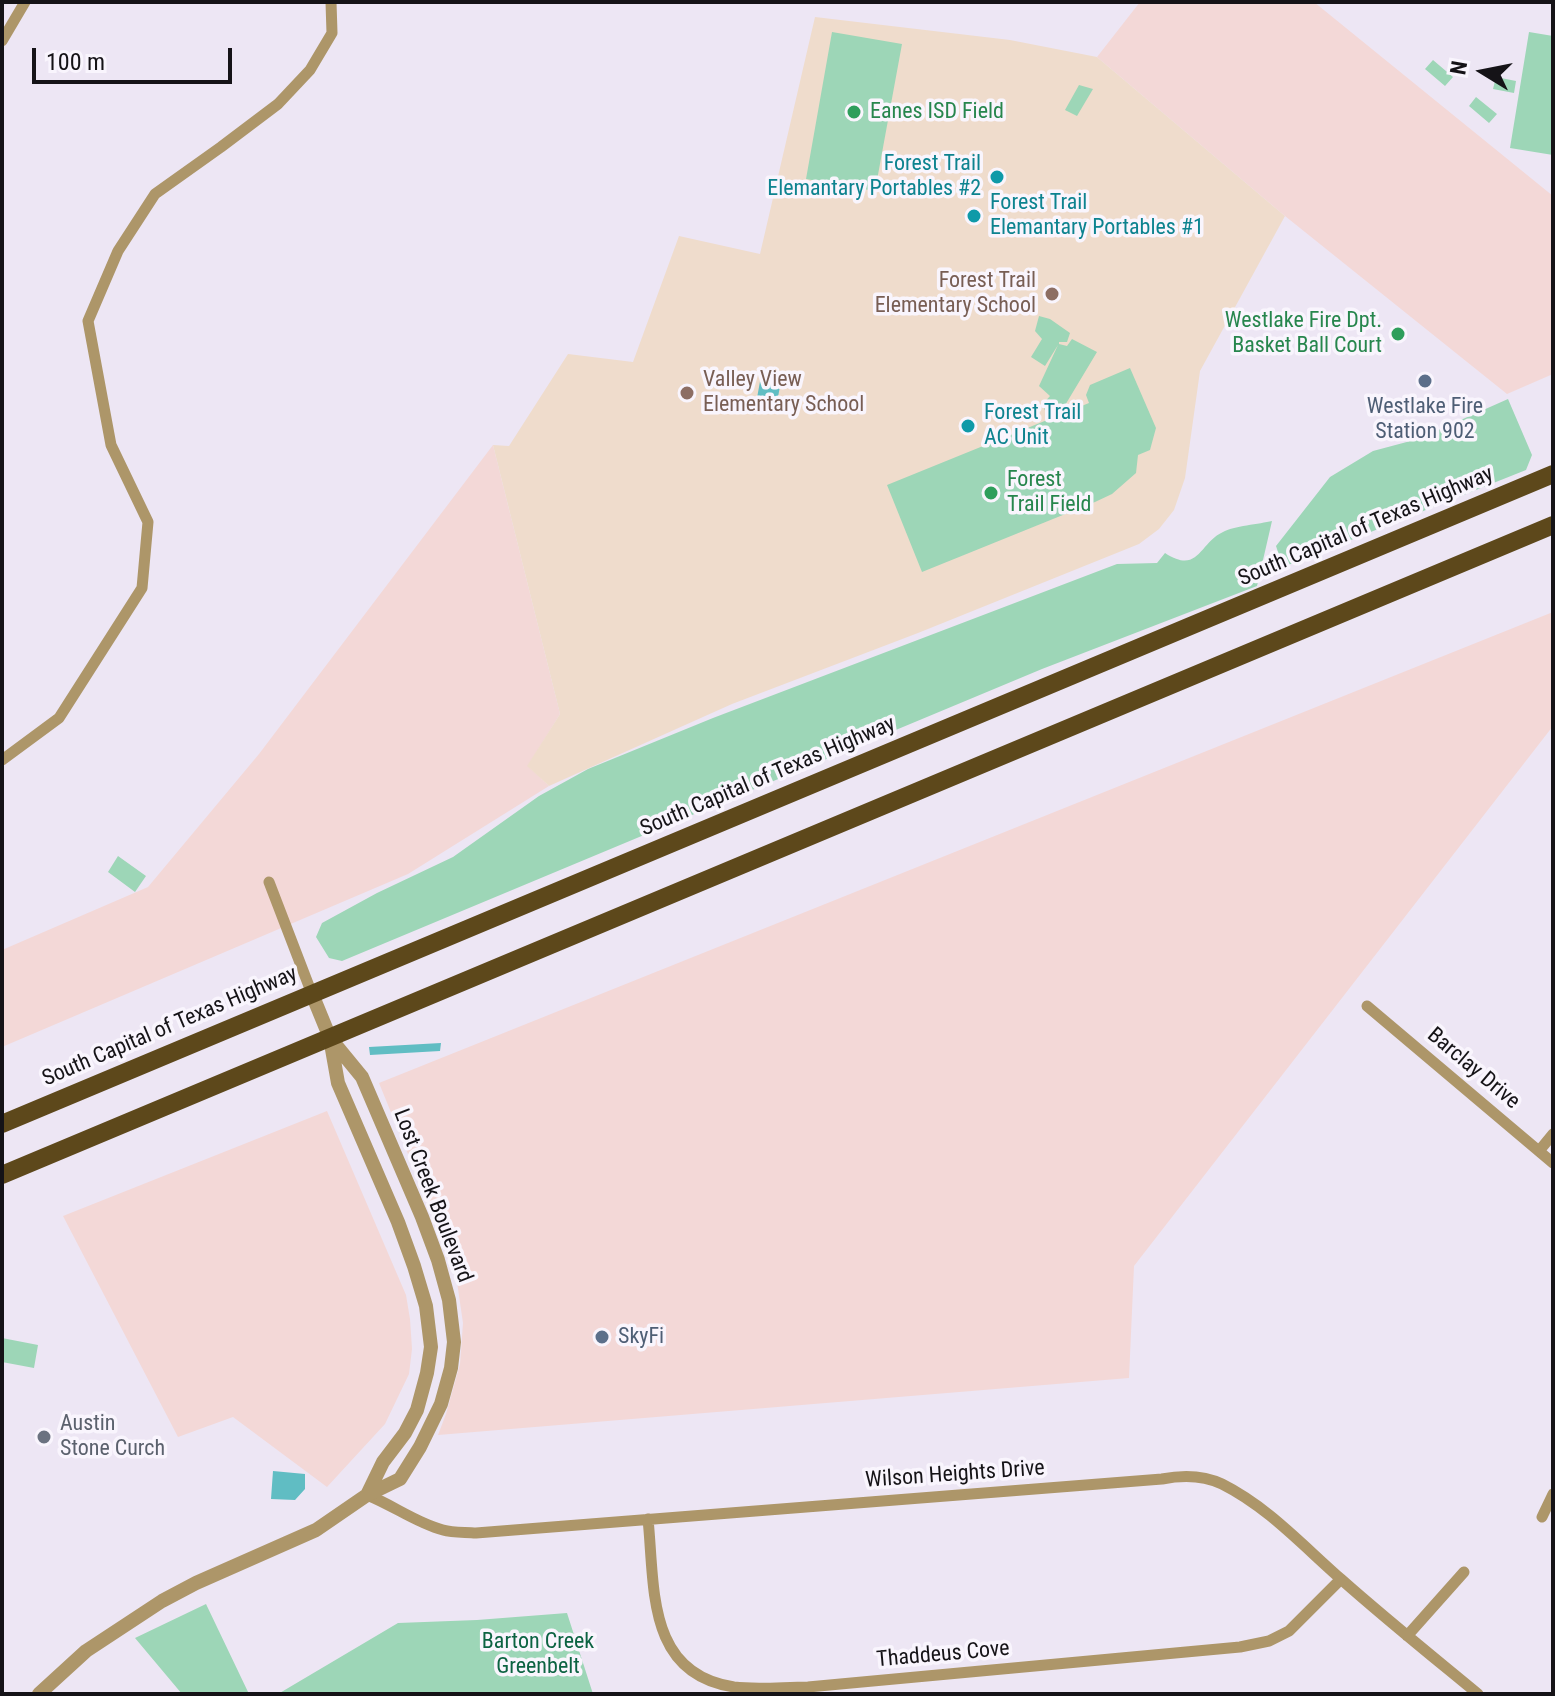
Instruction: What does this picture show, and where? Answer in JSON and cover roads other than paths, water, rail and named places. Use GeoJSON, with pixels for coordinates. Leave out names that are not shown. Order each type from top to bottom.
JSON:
{"type":"FeatureCollection","features":[{"type":"Feature","properties":{"kind":"highway","name":"South Capital of Texas Highway"},"geometry":{"type":"LineString","coordinates":[[2,1124],[1553,474]]}},
{"type":"Feature","properties":{"kind":"highway"},"geometry":{"type":"LineString","coordinates":[[2,1175],[1553,525]]}},
{"type":"Feature","properties":{"kind":"street"},"geometry":{"type":"LineString","coordinates":[[2,41],[25,2]]}},
{"type":"Feature","properties":{"kind":"street"},"geometry":{"type":"LineString","coordinates":[[2,760],[59,718],[142,588],[148,522],[111,445],[88,321],[118,251],[155,194],[278,104],[310,70],[332,33],[331,2]]}},
{"type":"Feature","properties":{"kind":"street","name":"Lost Creek Boulevard"},"geometry":{"type":"LineString","coordinates":[[269,882],[330,1038],[338,1083],[398,1222],[426,1306],[431,1347],[417,1410],[405,1433],[383,1462],[367,1495]]}},
{"type":"Feature","properties":{"kind":"street","name":"Barclay Drive"},"geometry":{"type":"LineString","coordinates":[[1367,1006],[1553,1163]]}},
{"type":"Feature","properties":{"kind":"street","name":"Lost Creek Boulevard"},"geometry":{"type":"LineString","coordinates":[[39,1694],[86,1651],[162,1601],[316,1530],[367,1495],[400,1479],[441,1404],[454,1342],[449,1300],[438,1260],[362,1077],[330,1038]]}},
{"type":"Feature","properties":{"kind":"street"},"geometry":{"type":"LineString","coordinates":[[1539,1151],[1553,1134]]}},
{"type":"Feature","properties":{"kind":"street","name":"Wilson Heights Drive"},"geometry":{"type":"LineString","coordinates":[[367,1495],[418,1521],[446,1531],[476,1533],[1162,1479],[1178,1475],[1199,1477],[1219,1483],[1259,1506],[1478,1694]]}},
{"type":"Feature","properties":{"kind":"street"},"geometry":{"type":"LineString","coordinates":[[1542,1517],[1553,1494]]}},
{"type":"Feature","properties":{"kind":"street","name":"Thaddeus Cove"},"geometry":{"type":"LineString","coordinates":[[648,1519],[659,1626],[670,1647],[696,1675],[713,1683],[736,1687],[808,1687],[1240,1647],[1269,1641],[1289,1631],[1341,1579]]}},
{"type":"Feature","properties":{"kind":"street"},"geometry":{"type":"LineString","coordinates":[[1407,1636],[1464,1572]]}},
{"type":"Feature","properties":{"kind":"water"},"geometry":{"type":"Polygon","coordinates":[[[761,376],[781,381],[775,413],[755,409],[761,376]]]}},
{"type":"Feature","properties":{"kind":"water"},"geometry":{"type":"Polygon","coordinates":[[[441,1043],[440,1051],[370,1055],[369,1047],[441,1043]]]}},
{"type":"Feature","properties":{"kind":"water"},"geometry":{"type":"Polygon","coordinates":[[[273,1471],[305,1474],[305,1489],[295,1500],[271,1499],[273,1471]]]}},
{"type":"Feature","properties":{"kind":"place","name":"Eanes ISD Field"},"geometry":{"type":"Point","coordinates":[854,112]}},
{"type":"Feature","properties":{"kind":"place","name":"Forest Trail Elemantary Portables #2"},"geometry":{"type":"Point","coordinates":[997,177]}},
{"type":"Feature","properties":{"kind":"place","name":"Forest Trail Elemantary Portables #1"},"geometry":{"type":"Point","coordinates":[974,216]}},
{"type":"Feature","properties":{"kind":"place","name":"Forest Trail Elementary School"},"geometry":{"type":"Point","coordinates":[1052,294]}},
{"type":"Feature","properties":{"kind":"place","name":"Westlake Fire Dpt. Basket Ball Court"},"geometry":{"type":"Point","coordinates":[1398,334]}},
{"type":"Feature","properties":{"kind":"place","name":"Westlake Fire Station 902"},"geometry":{"type":"Point","coordinates":[1425,381]}},
{"type":"Feature","properties":{"kind":"place","name":"Valley View Elementary School"},"geometry":{"type":"Point","coordinates":[687,393]}},
{"type":"Feature","properties":{"kind":"place","name":"Forest Trail AC Unit"},"geometry":{"type":"Point","coordinates":[968,426]}},
{"type":"Feature","properties":{"kind":"place","name":"Forest Trail Field"},"geometry":{"type":"Point","coordinates":[991,493]}},
{"type":"Feature","properties":{"kind":"place","name":"SkyFi"},"geometry":{"type":"Point","coordinates":[602,1337]}},
{"type":"Feature","properties":{"kind":"place","name":"Austin Stone Curch"},"geometry":{"type":"Point","coordinates":[44,1437]}},
{"type":"Feature","properties":{"kind":"park label","name":"Barton Creek Greenbelt"},"geometry":{"type":"Point","coordinates":[538,1654]}}]}
